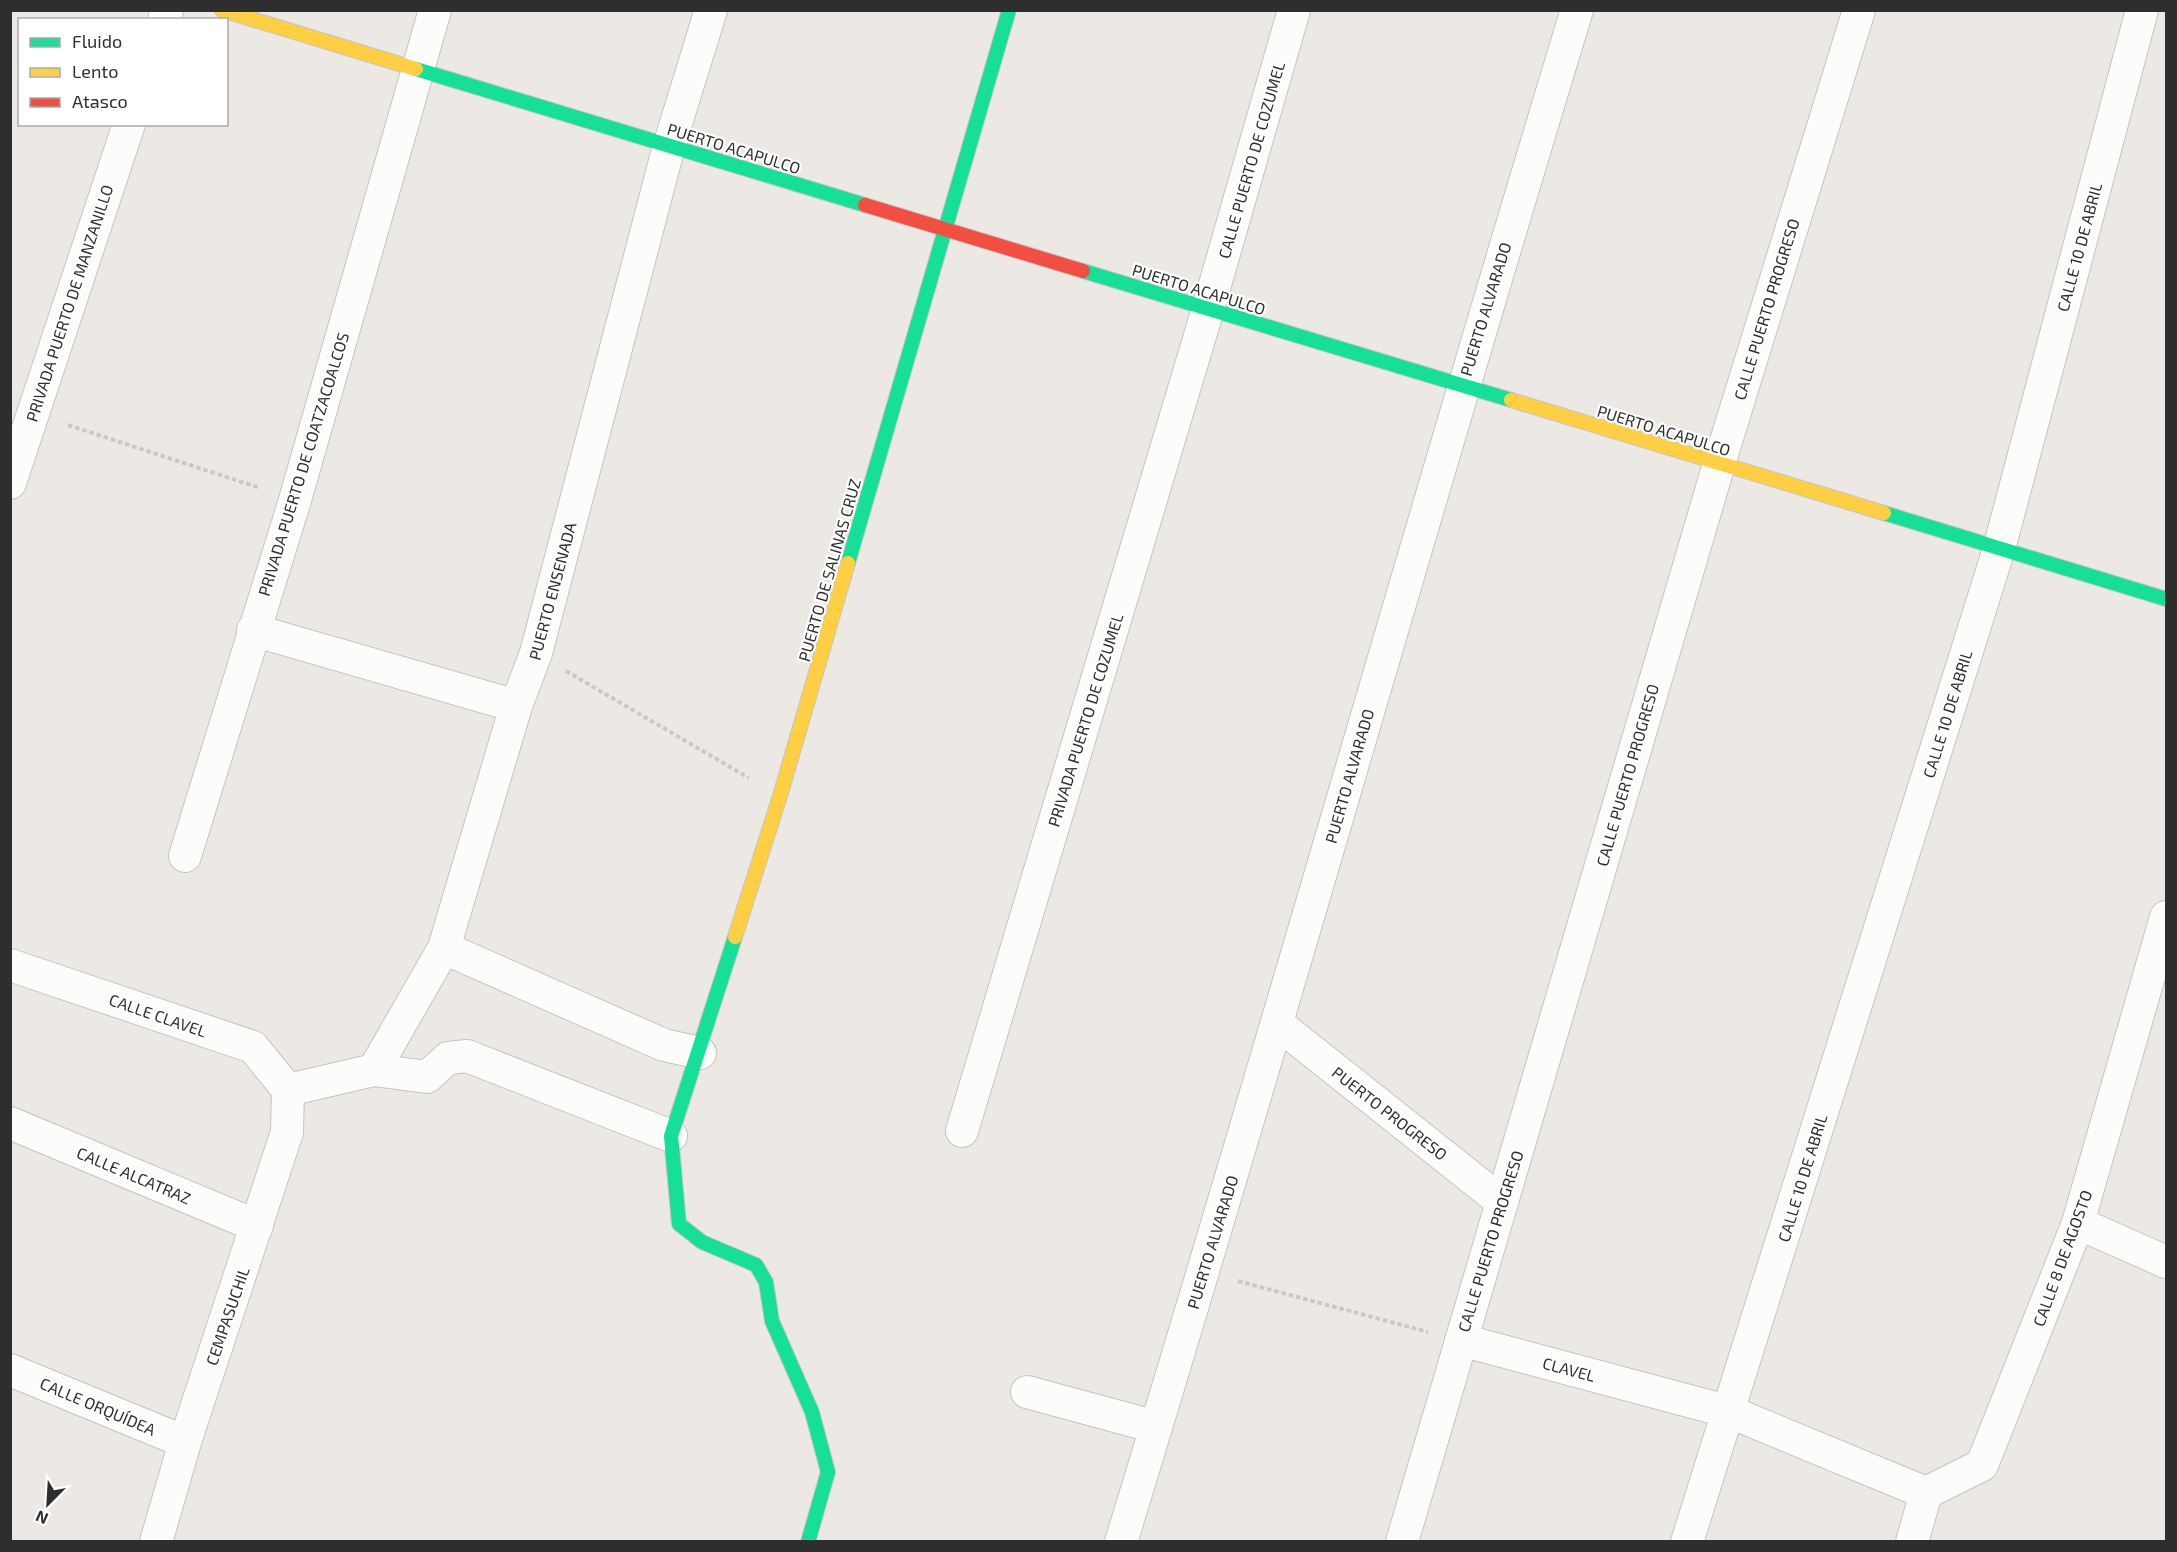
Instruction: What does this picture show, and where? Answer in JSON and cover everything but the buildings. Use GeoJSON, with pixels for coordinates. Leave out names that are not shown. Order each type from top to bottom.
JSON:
{"type":"FeatureCollection","features":[{"type":"Feature","properties":{"kind":"street","name":"PUERTO ACAPULCO"},"geometry":{"type":"LineString","coordinates":[[222,10],[2166,599]]}},
{"type":"Feature","properties":{"kind":"street","name":"PRIVADA PUERTO DE COATZACOALCOS"},"geometry":{"type":"LineString","coordinates":[[185,856],[295,500],[435,10]]}},
{"type":"Feature","properties":{"kind":"street","name":"PUERTO ENSENADA"},"geometry":{"type":"LineString","coordinates":[[374,1070],[444,948],[516,706],[536,653],[669,146],[711,10]]}},
{"type":"Feature","properties":{"kind":"street","name":"PUERTO DE SALINAS CRUZ"},"geometry":{"type":"LineString","coordinates":[[671,1136],[700,1053],[780,796],[1009,10]]}},
{"type":"Feature","properties":{"kind":"street","name":"CALLE PUERTO DE COZUMEL"},"geometry":{"type":"LineString","coordinates":[[1208,309],[1294,10]]}},
{"type":"Feature","properties":{"kind":"street","name":"PUERTO ALVARADO"},"geometry":{"type":"LineString","coordinates":[[1121,1542],[1278,1024],[1462,386],[1577,10]]}},
{"type":"Feature","properties":{"kind":"street","name":"CALLE PUERTO PROGRESO"},"geometry":{"type":"LineString","coordinates":[[1402,1542],[1719,464],[1859,10]]}},
{"type":"Feature","properties":{"kind":"street","name":"CALLE 10 DE ABRIL"},"geometry":{"type":"LineString","coordinates":[[1687,1542],[1730,1412],[1999,549],[2142,10]]}},
{"type":"Feature","properties":{"kind":"street","name":"PRIVADA PUERTO DE MANZANILLO"},"geometry":{"type":"LineString","coordinates":[[10,483],[128,126]]}},
{"type":"Feature","properties":{"kind":"street","name":"PRIVADA PUERTO DE COZUMEL"},"geometry":{"type":"LineString","coordinates":[[962,1131],[1208,309]]}},
{"type":"Feature","properties":{"kind":"street"},"geometry":{"type":"LineString","coordinates":[[253,630],[516,706]]}},
{"type":"Feature","properties":{"kind":"street","name":"CALLE 8 DE AGOSTO"},"geometry":{"type":"LineString","coordinates":[[1926,1493],[1982,1465],[2078,1223],[2161,961],[2166,917]]}},
{"type":"Feature","properties":{"kind":"street"},"geometry":{"type":"LineString","coordinates":[[444,948],[664,1046],[700,1053]]}},
{"type":"Feature","properties":{"kind":"street","name":"CALLE CLAVEL"},"geometry":{"type":"LineString","coordinates":[[10,965],[253,1047],[288,1090]]}},
{"type":"Feature","properties":{"kind":"street","name":"PUERTO PROGRESO"},"geometry":{"type":"LineString","coordinates":[[1278,1024],[1502,1202]]}},
{"type":"Feature","properties":{"kind":"street"},"geometry":{"type":"LineString","coordinates":[[288,1090],[374,1070],[428,1077],[447,1058],[466,1056],[671,1136],[679,1224],[702,1242],[756,1265],[766,1282],[772,1321],[812,1412],[828,1472],[808,1542]]}},
{"type":"Feature","properties":{"kind":"street","name":"CEMPASUCHIL"},"geometry":{"type":"LineString","coordinates":[[156,1542],[184,1442],[257,1226],[286,1132],[288,1090]]}},
{"type":"Feature","properties":{"kind":"street","name":"CALLE ALCATRAZ"},"geometry":{"type":"LineString","coordinates":[[10,1123],[257,1226]]}},
{"type":"Feature","properties":{"kind":"street"},"geometry":{"type":"LineString","coordinates":[[2078,1223],[2166,1262]]}},
{"type":"Feature","properties":{"kind":"street","name":"CLAVEL"},"geometry":{"type":"LineString","coordinates":[[1461,1340],[1730,1412],[1926,1493]]}},
{"type":"Feature","properties":{"kind":"street","name":"CALLE ORQUÍDEA"},"geometry":{"type":"LineString","coordinates":[[10,1370],[184,1442]]}},
{"type":"Feature","properties":{"kind":"street"},"geometry":{"type":"LineString","coordinates":[[1027,1392],[1156,1427]]}},
{"type":"Feature","properties":{"kind":"street"},"geometry":{"type":"LineString","coordinates":[[1912,1542],[1926,1493]]}},
{"type":"Feature","properties":{"kind":"path"},"geometry":{"type":"LineString","coordinates":[[33,413],[295,500]]}},
{"type":"Feature","properties":{"kind":"path"},"geometry":{"type":"LineString","coordinates":[[536,653],[780,796]]}},
{"type":"Feature","properties":{"kind":"path"},"geometry":{"type":"LineString","coordinates":[[1203,1272],[1461,1340]]}},
{"type":"Feature","properties":{"kind":"traffic: fast"},"geometry":{"type":"LineString","coordinates":[[848,563],[1009,10]]}},
{"type":"Feature","properties":{"kind":"traffic: fast"},"geometry":{"type":"LineString","coordinates":[[416,69],[865,205]]}},
{"type":"Feature","properties":{"kind":"traffic: fast"},"geometry":{"type":"LineString","coordinates":[[1083,271],[1511,400]]}},
{"type":"Feature","properties":{"kind":"traffic: fast"},"geometry":{"type":"LineString","coordinates":[[1884,513],[2166,599]]}},
{"type":"Feature","properties":{"kind":"traffic: fast"},"geometry":{"type":"LineString","coordinates":[[735,937],[671,1136],[679,1224],[702,1242],[756,1265],[766,1282],[772,1321],[812,1412],[828,1472],[808,1542]]}},
{"type":"Feature","properties":{"kind":"traffic: slow"},"geometry":{"type":"LineString","coordinates":[[222,10],[416,69]]}},
{"type":"Feature","properties":{"kind":"traffic: slow"},"geometry":{"type":"LineString","coordinates":[[1511,400],[1884,513]]}},
{"type":"Feature","properties":{"kind":"traffic: slow"},"geometry":{"type":"LineString","coordinates":[[735,937],[780,796],[848,563]]}},
{"type":"Feature","properties":{"kind":"traffic: jam"},"geometry":{"type":"LineString","coordinates":[[865,205],[1083,271]]}}]}
